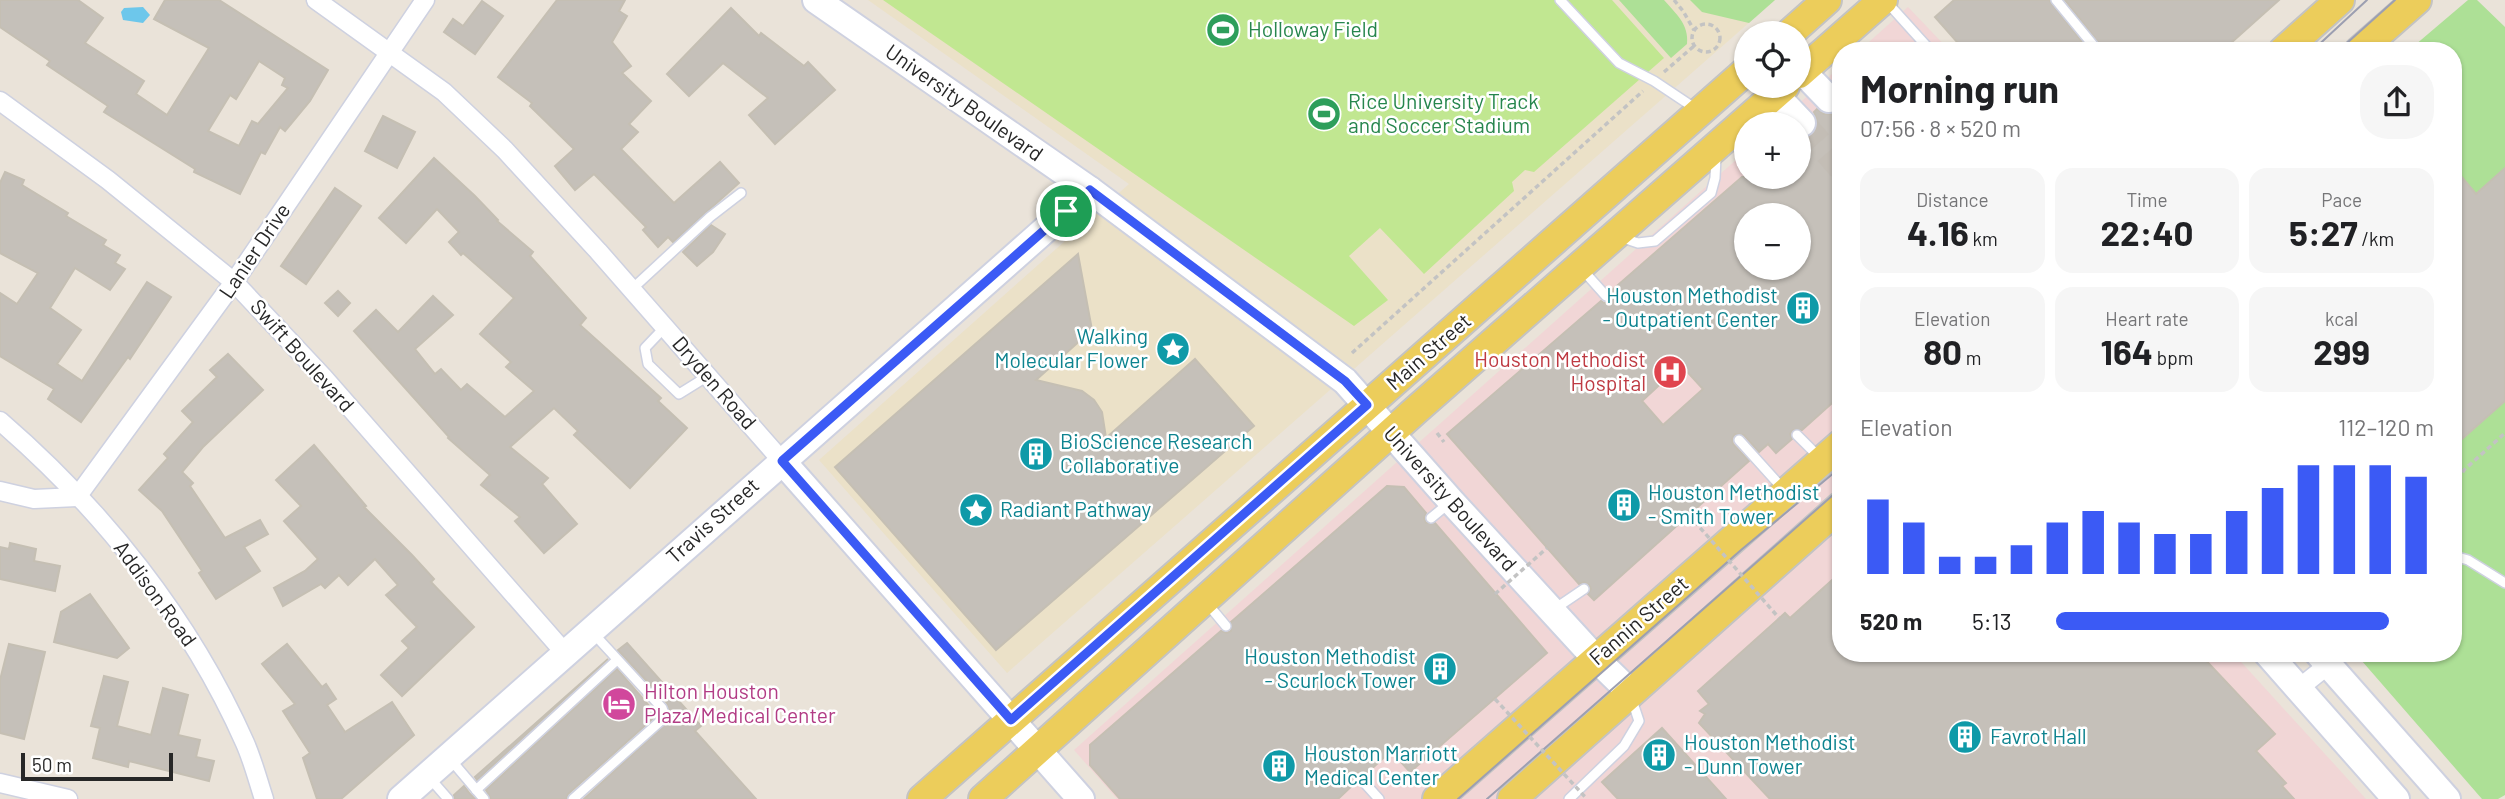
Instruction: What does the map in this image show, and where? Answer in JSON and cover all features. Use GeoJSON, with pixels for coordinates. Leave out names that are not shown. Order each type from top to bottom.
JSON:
{"type":"FeatureCollection","features":[{"type":"Feature","properties":{"kind":"main road"},"geometry":{"type":"LineString","coordinates":[[1803,21],[1827,0]]}},
{"type":"Feature","properties":{"kind":"main road","name":"Main Street"},"geometry":{"type":"LineString","coordinates":[[1834,42],[1884,0]]}},
{"type":"Feature","properties":{"kind":"main road"},"geometry":{"type":"LineString","coordinates":[[2359,42],[2374,18],[2393,0]]}},
{"type":"Feature","properties":{"kind":"main road"},"geometry":{"type":"LineString","coordinates":[[2369,42],[2417,0]]}},
{"type":"Feature","properties":{"kind":"main road"},"geometry":{"type":"LineString","coordinates":[[2292,42],[2332,3]]}},
{"type":"Feature","properties":{"kind":"main road","name":"Main Street"},"geometry":{"type":"LineString","coordinates":[[1811,61],[1832,43]]}},
{"type":"Feature","properties":{"kind":"main road","name":"Main Street"},"geometry":{"type":"LineString","coordinates":[[922,799],[1734,82]]}},
{"type":"Feature","properties":{"kind":"main road","name":"Main Street"},"geometry":{"type":"LineString","coordinates":[[983,799],[1769,98]]}},
{"type":"Feature","properties":{"kind":"main road","name":"Fannin Street"},"geometry":{"type":"LineString","coordinates":[[1437,799],[1832,452]]}},
{"type":"Feature","properties":{"kind":"main road"},"geometry":{"type":"LineString","coordinates":[[1512,799],[1832,514]]}},
{"type":"Feature","properties":{"kind":"street","name":"Dryden Road"},"geometry":{"type":"LineString","coordinates":[[316,0],[444,92],[505,150],[632,289],[1082,799]]}},
{"type":"Feature","properties":{"kind":"street","name":"Lanier Drive"},"geometry":{"type":"LineString","coordinates":[[77,497],[234,282],[425,0]]}},
{"type":"Feature","properties":{"kind":"street","name":"University Boulevard"},"geometry":{"type":"LineString","coordinates":[[816,0],[1090,190],[1345,381],[1451,501],[1630,693]]}},
{"type":"Feature","properties":{"kind":"street"},"geometry":{"type":"LineString","coordinates":[[1811,91],[1829,99]]}},
{"type":"Feature","properties":{"kind":"street","name":"Swift Boulevard"},"geometry":{"type":"LineString","coordinates":[[0,101],[108,180],[234,282],[324,378],[565,653]]}},
{"type":"Feature","properties":{"kind":"street","name":"Travis Street"},"geometry":{"type":"LineString","coordinates":[[401,799],[1090,190]]}},
{"type":"Feature","properties":{"kind":"street","name":"Addison Road"},"geometry":{"type":"LineString","coordinates":[[0,421],[40,455],[119,542],[158,593],[220,693],[246,745],[264,799]]}},
{"type":"Feature","properties":{"kind":"street"},"geometry":{"type":"LineString","coordinates":[[0,491],[34,499],[77,497]]}},
{"type":"Feature","properties":{"kind":"street"},"geometry":{"type":"LineString","coordinates":[[2275,662],[2396,799]]}},
{"type":"Feature","properties":{"kind":"street"},"geometry":{"type":"LineString","coordinates":[[2298,689],[2324,662]]}},
{"type":"Feature","properties":{"kind":"street"},"geometry":{"type":"LineString","coordinates":[[2330,662],[2447,799]]}},
{"type":"Feature","properties":{"kind":"street"},"geometry":{"type":"LineString","coordinates":[[0,783],[68,799]]}},
{"type":"Feature","properties":{"kind":"lane"},"geometry":{"type":"LineString","coordinates":[[1560,0],[1619,63],[1654,81],[1693,107],[1697,115]]}},
{"type":"Feature","properties":{"kind":"lane"},"geometry":{"type":"LineString","coordinates":[[1884,0],[1923,42]]}},
{"type":"Feature","properties":{"kind":"lane"},"geometry":{"type":"LineString","coordinates":[[2056,0],[2091,42]]}},
{"type":"Feature","properties":{"kind":"lane"},"geometry":{"type":"LineString","coordinates":[[632,289],[710,217],[741,193]]}},
{"type":"Feature","properties":{"kind":"lane"},"geometry":{"type":"LineString","coordinates":[[1580,267],[1606,296]]}},
{"type":"Feature","properties":{"kind":"lane"},"geometry":{"type":"LineString","coordinates":[[665,327],[645,348],[648,365],[679,394],[708,376]]}},
{"type":"Feature","properties":{"kind":"lane"},"geometry":{"type":"LineString","coordinates":[[1797,435],[1832,452]]}},
{"type":"Feature","properties":{"kind":"lane"},"geometry":{"type":"LineString","coordinates":[[1739,440],[1786,492]]}},
{"type":"Feature","properties":{"kind":"lane"},"geometry":{"type":"LineString","coordinates":[[1431,518],[1451,501]]}},
{"type":"Feature","properties":{"kind":"lane"},"geometry":{"type":"LineString","coordinates":[[2462,558],[2505,583]]}},
{"type":"Feature","properties":{"kind":"lane"},"geometry":{"type":"LineString","coordinates":[[1552,611],[1584,589]]}},
{"type":"Feature","properties":{"kind":"lane"},"geometry":{"type":"LineString","coordinates":[[1205,601],[1226,626]]}},
{"type":"Feature","properties":{"kind":"lane"},"geometry":{"type":"LineString","coordinates":[[573,799],[665,717],[662,708],[590,630]]}},
{"type":"Feature","properties":{"kind":"lane"},"geometry":{"type":"LineString","coordinates":[[476,790],[617,660]]}},
{"type":"Feature","properties":{"kind":"lane"},"geometry":{"type":"LineString","coordinates":[[1569,799],[1624,746],[1639,722],[1630,693]]}},
{"type":"Feature","properties":{"kind":"lane"},"geometry":{"type":"LineString","coordinates":[[448,757],[484,799]]}},
{"type":"Feature","properties":{"kind":"lane"},"geometry":{"type":"LineString","coordinates":[[428,775],[447,799]]}},
{"type":"Feature","properties":{"kind":"lane"},"geometry":{"type":"LineString","coordinates":[[1361,779],[1379,799]]}},
{"type":"Feature","properties":{"kind":"path"},"geometry":{"type":"LineString","coordinates":[[1674,0],[1695,30]]}},
{"type":"Feature","properties":{"kind":"path"},"geometry":{"type":"LineString","coordinates":[[1702,25],[1711,26],[1718,32],[1719,41],[1714,49],[1706,52],[1694,46],[1692,38],[1695,30],[1702,25]]}},
{"type":"Feature","properties":{"kind":"path"},"geometry":{"type":"LineString","coordinates":[[1352,354],[1694,46]]}},
{"type":"Feature","properties":{"kind":"path"},"geometry":{"type":"LineString","coordinates":[[1437,433],[1444,442]]}},
{"type":"Feature","properties":{"kind":"path"},"geometry":{"type":"LineString","coordinates":[[2462,473],[2505,433]]}},
{"type":"Feature","properties":{"kind":"path"},"geometry":{"type":"LineString","coordinates":[[1689,515],[1779,618]]}},
{"type":"Feature","properties":{"kind":"path"},"geometry":{"type":"LineString","coordinates":[[1495,594],[1547,548]]}},
{"type":"Feature","properties":{"kind":"path"},"geometry":{"type":"LineString","coordinates":[[1495,699],[1587,799]]}},
{"type":"Feature","properties":{"kind":"shaded area"},"geometry":{"type":"Polygon","coordinates":[[[868,0],[1775,0],[1751,21],[1734,21],[1734,36],[1007,673],[819,460],[1129,184],[868,0]]]}},
{"type":"Feature","properties":{"kind":"shaded area"},"geometry":{"type":"Polygon","coordinates":[[[1908,7],[1941,42],[1869,42],[1908,7]]]}},
{"type":"Feature","properties":{"kind":"shaded area","name":"Houston Methodist Hospital"},"geometry":{"type":"Polygon","coordinates":[[[1832,74],[1832,662],[2241,662],[2366,799],[1117,799],[1074,750],[1734,162],[1734,189],[1811,189],[1811,112],[1789,112],[1805,98],[1811,98],[1811,93],[1832,74]]]}},
{"type":"Feature","properties":{"kind":"green space","name":"Rice University Track and Soccer Stadium"},"geometry":{"type":"Polygon","coordinates":[[[883,0],[1612,0],[1664,58],[1534,172],[1525,170],[1512,182],[1514,191],[1424,274],[1380,228],[1349,256],[1388,300],[1354,326],[883,0]]]}},
{"type":"Feature","properties":{"kind":"green space"},"geometry":{"type":"Polygon","coordinates":[[[1619,0],[1664,0],[1684,25],[1687,44],[1671,58],[1619,0]]]}},
{"type":"Feature","properties":{"kind":"green space"},"geometry":{"type":"Polygon","coordinates":[[[1690,0],[1775,0],[1751,21],[1702,12],[1690,0]]]}},
{"type":"Feature","properties":{"kind":"green space"},"geometry":{"type":"Polygon","coordinates":[[[2468,0],[2477,0],[2505,27],[2505,795],[2498,799],[2482,799],[2363,662],[2462,662],[2462,42],[2419,42],[2468,0]]]}},
{"type":"Feature","properties":{"kind":"water"},"geometry":{"type":"Polygon","coordinates":[[[143,7],[150,15],[143,23],[123,20],[121,12],[124,8],[143,7]]]}},
{"type":"Feature","properties":{"kind":"building"},"geometry":{"type":"Polygon","coordinates":[[[0,0],[78,0],[103,18],[85,43],[144,81],[136,94],[167,115],[209,48],[154,19],[165,0],[219,0],[328,70],[310,101],[285,131],[280,127],[265,154],[261,152],[240,194],[194,172],[195,169],[104,112],[108,106],[47,65],[50,61],[0,27],[0,0]],[[259,61],[236,99],[230,95],[208,131],[239,146],[252,121],[258,124],[288,88],[282,85],[285,78],[259,61]]]}},
{"type":"Feature","properties":{"kind":"building"},"geometry":{"type":"Polygon","coordinates":[[[557,0],[625,0],[619,11],[627,16],[612,42],[631,66],[622,73],[651,101],[629,124],[638,132],[621,149],[674,203],[720,162],[739,183],[673,242],[668,237],[658,247],[643,230],[646,227],[594,174],[575,190],[555,166],[574,149],[530,106],[532,103],[498,77],[557,0]]]}},
{"type":"Feature","properties":{"kind":"building"},"geometry":{"type":"Polygon","coordinates":[[[1954,0],[2049,0],[2082,42],[1957,42],[1935,17],[1954,0]]]}},
{"type":"Feature","properties":{"kind":"building"},"geometry":{"type":"Polygon","coordinates":[[[2065,0],[2279,0],[2232,42],[2098,42],[2065,0]]]}},
{"type":"Feature","properties":{"kind":"building"},"geometry":{"type":"Polygon","coordinates":[[[482,1],[503,16],[475,54],[444,32],[453,19],[463,26],[482,1]]]}},
{"type":"Feature","properties":{"kind":"building"},"geometry":{"type":"Polygon","coordinates":[[[731,8],[759,36],[761,33],[804,66],[808,62],[835,90],[775,144],[749,115],[768,98],[723,63],[689,96],[667,74],[731,8]]]}},
{"type":"Feature","properties":{"kind":"building"},"geometry":{"type":"Polygon","coordinates":[[[1817,109],[1824,114],[1832,114],[1832,403],[1802,430],[1793,430],[1790,434],[1792,439],[1776,453],[1768,444],[1759,452],[1744,435],[1735,434],[1733,444],[1749,461],[1594,600],[1588,594],[1591,589],[1589,585],[1584,582],[1579,584],[1447,434],[1601,301],[1610,302],[1613,298],[1611,291],[1734,184],[1734,189],[1811,189],[1813,134],[1817,120],[1814,112],[1817,109]],[[1681,365],[1642,401],[1663,425],[1703,389],[1681,365]]]}},
{"type":"Feature","properties":{"kind":"building"},"geometry":{"type":"Polygon","coordinates":[[[383,116],[415,132],[397,168],[365,151],[383,116]]]}},
{"type":"Feature","properties":{"kind":"building"},"geometry":{"type":"Polygon","coordinates":[[[434,158],[475,196],[497,221],[533,252],[530,256],[586,318],[580,325],[661,398],[658,401],[687,428],[630,488],[574,435],[578,431],[554,408],[510,447],[548,478],[542,484],[577,524],[544,553],[515,521],[520,517],[481,485],[490,475],[448,438],[354,331],[376,310],[398,332],[433,296],[453,315],[415,349],[435,374],[441,369],[461,390],[467,384],[505,417],[534,391],[506,367],[511,362],[480,334],[514,298],[449,242],[459,232],[437,209],[406,243],[379,218],[434,158]]]}},
{"type":"Feature","properties":{"kind":"building"},"geometry":{"type":"Polygon","coordinates":[[[2505,168],[2505,401],[2462,439],[2462,177],[2476,194],[2505,168]]]}},
{"type":"Feature","properties":{"kind":"building"},"geometry":{"type":"Polygon","coordinates":[[[5,172],[24,180],[22,185],[106,240],[103,245],[120,255],[115,263],[125,269],[110,290],[75,268],[50,308],[81,330],[57,364],[82,381],[147,282],[171,297],[130,359],[128,357],[81,422],[48,399],[54,389],[0,356],[0,293],[17,304],[38,273],[0,253],[0,183],[5,172]]]}},
{"type":"Feature","properties":{"kind":"building"},"geometry":{"type":"Polygon","coordinates":[[[335,188],[361,206],[306,284],[281,266],[335,188]]]}},
{"type":"Feature","properties":{"kind":"building"},"geometry":{"type":"Polygon","coordinates":[[[711,225],[725,234],[713,252],[697,266],[683,252],[711,225]]]}},
{"type":"Feature","properties":{"kind":"building","name":"BioScience Research Collaborative"},"geometry":{"type":"Polygon","coordinates":[[[1078,254],[1092,330],[1036,380],[1082,391],[1094,400],[1102,412],[1106,438],[1195,359],[1254,426],[996,650],[835,467],[1078,254]]]}},
{"type":"Feature","properties":{"kind":"building"},"geometry":{"type":"Polygon","coordinates":[[[338,291],[350,303],[338,316],[325,303],[338,291]]]}},
{"type":"Feature","properties":{"kind":"building"},"geometry":{"type":"Polygon","coordinates":[[[228,354],[263,390],[203,447],[182,472],[193,483],[190,486],[225,538],[260,520],[268,534],[244,547],[260,571],[216,599],[199,573],[202,571],[162,511],[139,490],[168,458],[164,454],[193,422],[182,411],[217,377],[210,370],[228,354]]]}},
{"type":"Feature","properties":{"kind":"building"},"geometry":{"type":"Polygon","coordinates":[[[314,445],[366,506],[364,507],[434,579],[431,582],[474,627],[402,696],[381,675],[409,648],[402,641],[417,627],[386,595],[398,585],[375,559],[348,585],[339,575],[325,588],[321,584],[283,606],[274,588],[305,571],[318,559],[284,521],[301,506],[276,480],[314,445]]]}},
{"type":"Feature","properties":{"kind":"building"},"geometry":{"type":"Polygon","coordinates":[[[1387,486],[1404,487],[1426,513],[1426,523],[1435,523],[1547,653],[1410,772],[1391,751],[1366,774],[1357,773],[1355,783],[1338,799],[1120,799],[1090,765],[1090,745],[1221,631],[1231,631],[1231,622],[1387,486]]]}},
{"type":"Feature","properties":{"kind":"building"},"geometry":{"type":"Polygon","coordinates":[[[10,543],[36,549],[34,561],[60,566],[55,591],[0,579],[0,547],[9,549],[10,543]]]}},
{"type":"Feature","properties":{"kind":"building"},"geometry":{"type":"Polygon","coordinates":[[[1832,580],[1832,662],[2207,662],[2275,734],[2256,751],[2286,783],[2282,786],[2294,799],[1770,799],[1699,723],[1705,714],[1700,711],[1709,704],[1698,691],[1785,613],[1790,618],[1832,580]]]}},
{"type":"Feature","properties":{"kind":"building"},"geometry":{"type":"Polygon","coordinates":[[[90,594],[129,648],[117,658],[54,642],[61,612],[90,594]]]}},
{"type":"Feature","properties":{"kind":"building"},"geometry":{"type":"Polygon","coordinates":[[[627,643],[701,726],[695,731],[756,799],[584,799],[671,719],[667,703],[618,650],[627,643]]]}},
{"type":"Feature","properties":{"kind":"building"},"geometry":{"type":"Polygon","coordinates":[[[9,644],[45,652],[24,739],[0,733],[0,680],[9,644]]]}},
{"type":"Feature","properties":{"kind":"building"},"geometry":{"type":"Polygon","coordinates":[[[287,644],[322,687],[326,684],[336,699],[327,705],[345,732],[392,702],[414,735],[341,799],[317,799],[303,758],[310,753],[283,711],[295,704],[262,664],[287,644]]]}},
{"type":"Feature","properties":{"kind":"building"},"geometry":{"type":"Polygon","coordinates":[[[608,659],[477,780],[475,777],[608,659]]]}},
{"type":"Feature","properties":{"kind":"building"},"geometry":{"type":"Polygon","coordinates":[[[617,669],[657,715],[568,794],[566,799],[491,799],[486,790],[617,669]]]}},
{"type":"Feature","properties":{"kind":"building"},"geometry":{"type":"Polygon","coordinates":[[[104,676],[128,682],[117,726],[151,735],[163,688],[188,695],[178,735],[200,740],[196,757],[214,761],[209,781],[129,761],[128,767],[93,758],[100,728],[91,726],[104,676]]]}},
{"type":"Feature","properties":{"kind":"building","name":"Houston Methodist - Dunn Tower"},"geometry":{"type":"Polygon","coordinates":[[[1662,728],[1726,799],[1618,799],[1602,782],[1662,728]]]}},
{"type":"Feature","properties":{"kind":"building"},"geometry":{"type":"Polygon","coordinates":[[[464,786],[475,799],[455,799],[454,795],[464,786]]]}},
{"type":"Feature","properties":{"kind":"tunnel"},"geometry":{"type":"LineString","coordinates":[[1811,133],[1832,158]]}},
{"type":"Feature","properties":{"kind":"tram line"},"geometry":{"type":"LineString","coordinates":[[2322,42],[2367,0]]}},
{"type":"Feature","properties":{"kind":"tram line"},"geometry":{"type":"LineString","coordinates":[[2348,42],[2395,0]]}},
{"type":"Feature","properties":{"kind":"tram line"},"geometry":{"type":"LineString","coordinates":[[1458,799],[1741,550],[1832,474]]}},
{"type":"Feature","properties":{"kind":"tram line"},"geometry":{"type":"LineString","coordinates":[[1487,799],[1832,496]]}},
{"type":"Feature","properties":{"kind":"place","name":"Holloway Field"},"geometry":{"type":"Point","coordinates":[1223,30]}},
{"type":"Feature","properties":{"kind":"place","name":"Rice University Track and Soccer Stadium"},"geometry":{"type":"Point","coordinates":[1324,114]}},
{"type":"Feature","properties":{"kind":"place","name":"Houston Methodist - Outpatient Center"},"geometry":{"type":"Point","coordinates":[1803,308]}},
{"type":"Feature","properties":{"kind":"place","name":"Walking Molecular Flower"},"geometry":{"type":"Point","coordinates":[1173,349]}},
{"type":"Feature","properties":{"kind":"place","name":"Houston Methodist Hospital"},"geometry":{"type":"Point","coordinates":[1670,372]}},
{"type":"Feature","properties":{"kind":"place","name":"BioScience Research Collaborative"},"geometry":{"type":"Point","coordinates":[1036,454]}},
{"type":"Feature","properties":{"kind":"place","name":"Houston Methodist - Smith Tower"},"geometry":{"type":"Point","coordinates":[1624,505]}},
{"type":"Feature","properties":{"kind":"place","name":"Radiant Pathway"},"geometry":{"type":"Point","coordinates":[976,510]}},
{"type":"Feature","properties":{"kind":"place","name":"Houston Methodist - Scurlock Tower"},"geometry":{"type":"Point","coordinates":[1440,669]}},
{"type":"Feature","properties":{"kind":"place","name":"Hilton Houston Plaza/Medical Center"},"geometry":{"type":"Point","coordinates":[619,704]}},
{"type":"Feature","properties":{"kind":"place","name":"Favrot Hall"},"geometry":{"type":"Point","coordinates":[1965,737]}},
{"type":"Feature","properties":{"kind":"place","name":"Houston Methodist - Dunn Tower"},"geometry":{"type":"Point","coordinates":[1659,755]}},
{"type":"Feature","properties":{"kind":"place","name":"Houston Marriott Medical Center"},"geometry":{"type":"Point","coordinates":[1279,766]}},
{"type":"Feature","properties":{"kind":"route"},"geometry":{"type":"LineString","coordinates":[[1090,190],[1345,381],[1367,405],[1011,720],[782,461],[1066,211],[1090,190]]}}]}
